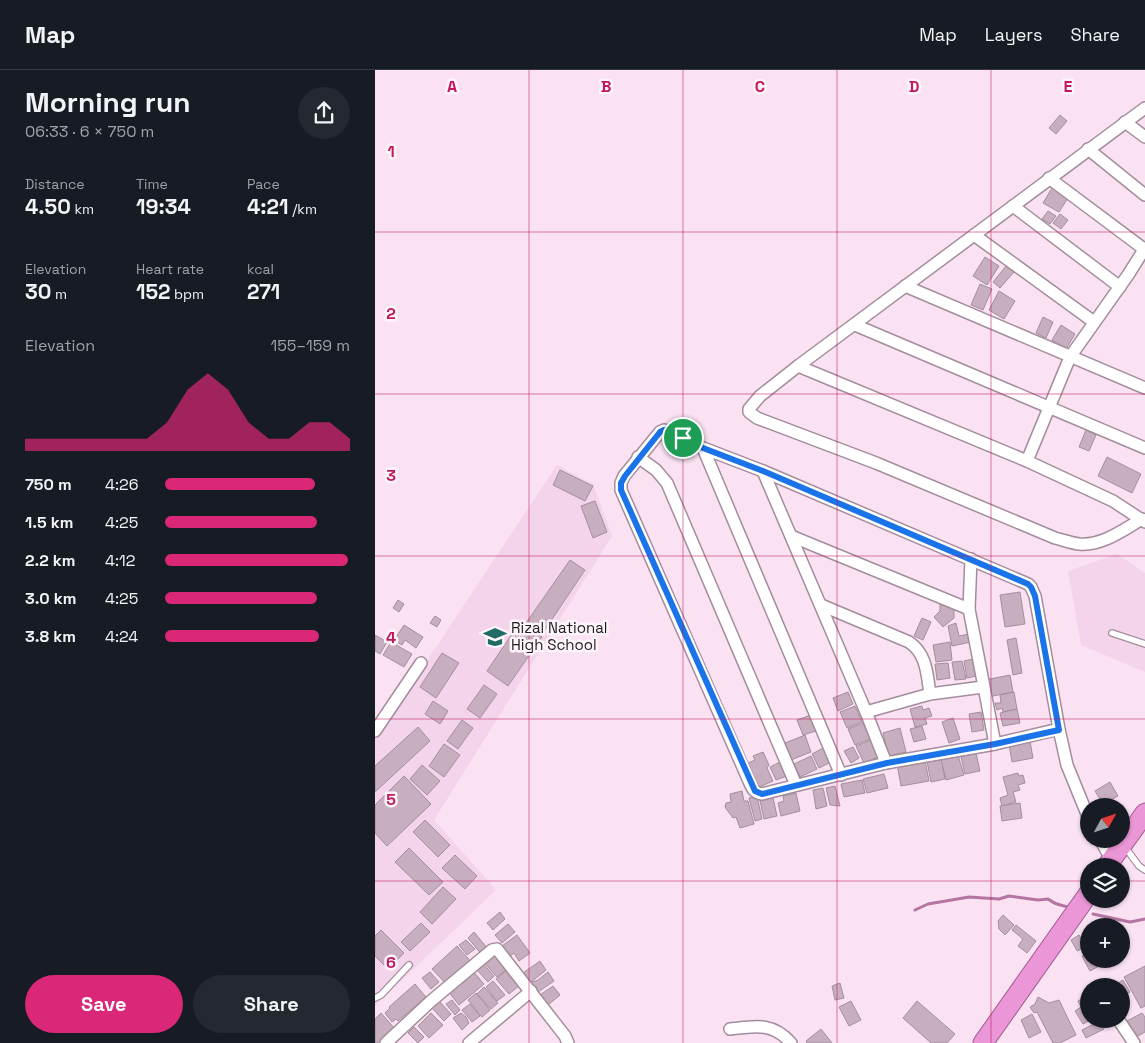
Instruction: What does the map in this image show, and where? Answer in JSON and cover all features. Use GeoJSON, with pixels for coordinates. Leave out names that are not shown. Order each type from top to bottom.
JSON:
{"type":"FeatureCollection","features":[{"type":"Feature","properties":{"kind":"highway"},"geometry":{"type":"LineString","coordinates":[[1130,834],[1145,813]]}},
{"type":"Feature","properties":{"kind":"highway"},"geometry":{"type":"LineString","coordinates":[[983,1043],[1080,906]]}},
{"type":"Feature","properties":{"kind":"street"},"geometry":{"type":"LineString","coordinates":[[1143,520],[1116,534],[1089,544],[1078,544],[1055,538],[876,463],[757,418],[749,412],[750,406],[760,396],[798,366],[1145,108]]}},
{"type":"Feature","properties":{"kind":"street"},"geometry":{"type":"LineString","coordinates":[[1125,122],[1145,137]]}},
{"type":"Feature","properties":{"kind":"street"},"geometry":{"type":"LineString","coordinates":[[1088,150],[1145,195]]}},
{"type":"Feature","properties":{"kind":"street"},"geometry":{"type":"LineString","coordinates":[[1027,462],[1070,357],[1145,249],[1049,178]]}},
{"type":"Feature","properties":{"kind":"street"},"geometry":{"type":"LineString","coordinates":[[1013,206],[1120,287]]}},
{"type":"Feature","properties":{"kind":"street"},"geometry":{"type":"LineString","coordinates":[[974,235],[1094,322]]}},
{"type":"Feature","properties":{"kind":"street"},"geometry":{"type":"LineString","coordinates":[[905,286],[1145,388]]}},
{"type":"Feature","properties":{"kind":"street"},"geometry":{"type":"LineString","coordinates":[[855,325],[1145,448]]}},
{"type":"Feature","properties":{"kind":"street"},"geometry":{"type":"LineString","coordinates":[[798,366],[1027,462],[1113,501],[1143,520]]}},
{"type":"Feature","properties":{"kind":"street"},"geometry":{"type":"LineString","coordinates":[[1059,730],[995,744],[887,763],[762,794],[757,793],[752,788],[621,490],[621,483],[625,476],[660,432],[664,430],[1024,582],[1033,590],[1067,766],[1080,798]]}},
{"type":"Feature","properties":{"kind":"street"},"geometry":{"type":"LineString","coordinates":[[703,448],[841,775]]}},
{"type":"Feature","properties":{"kind":"street"},"geometry":{"type":"LineString","coordinates":[[639,457],[656,470],[667,483],[797,785]]}},
{"type":"Feature","properties":{"kind":"street"},"geometry":{"type":"LineString","coordinates":[[763,471],[887,763]]}},
{"type":"Feature","properties":{"kind":"street"},"geometry":{"type":"LineString","coordinates":[[791,536],[969,609]]}},
{"type":"Feature","properties":{"kind":"street"},"geometry":{"type":"LineString","coordinates":[[971,559],[969,609],[995,744]]}},
{"type":"Feature","properties":{"kind":"street"},"geometry":{"type":"LineString","coordinates":[[821,606],[909,642],[917,648],[925,662],[930,694]]}},
{"type":"Feature","properties":{"kind":"street"},"geometry":{"type":"LineString","coordinates":[[375,731],[421,663]]}},
{"type":"Feature","properties":{"kind":"street"},"geometry":{"type":"LineString","coordinates":[[866,712],[930,694],[983,687]]}},
{"type":"Feature","properties":{"kind":"street"},"geometry":{"type":"LineString","coordinates":[[386,1043],[431,1001],[492,950],[497,949],[565,1036],[568,1043]]}},
{"type":"Feature","properties":{"kind":"street"},"geometry":{"type":"LineString","coordinates":[[469,1043],[531,991]]}},
{"type":"Feature","properties":{"kind":"street"},"geometry":{"type":"LineString","coordinates":[[730,1029],[762,1026],[776,1030],[791,1043]]}},
{"type":"Feature","properties":{"kind":"street"},"geometry":{"type":"LineString","coordinates":[[1124,1028],[1134,1043]]}},
{"type":"Feature","properties":{"kind":"lane"},"geometry":{"type":"LineString","coordinates":[[1112,633],[1145,644]]}},
{"type":"Feature","properties":{"kind":"lane"},"geometry":{"type":"LineString","coordinates":[[1126,848],[1139,866],[1145,870]]}},
{"type":"Feature","properties":{"kind":"lane"},"geometry":{"type":"LineString","coordinates":[[375,998],[381,996],[409,965]]}},
{"type":"Feature","properties":{"kind":"shaded area","name":"Rizal National High School"},"geometry":{"type":"Polygon","coordinates":[[[557,465],[593,484],[612,536],[434,820],[496,890],[375,1006],[375,739],[557,465]]]}},
{"type":"Feature","properties":{"kind":"shaded area"},"geometry":{"type":"Polygon","coordinates":[[[1117,554],[1145,573],[1145,672],[1081,645],[1068,571],[1117,554]]]}},
{"type":"Feature","properties":{"kind":"building"},"geometry":{"type":"Polygon","coordinates":[[[1060,115],[1067,121],[1056,134],[1049,128],[1060,115]]]}},
{"type":"Feature","properties":{"kind":"building"},"geometry":{"type":"Polygon","coordinates":[[[1052,188],[1068,198],[1059,212],[1043,203],[1052,188]]]}},
{"type":"Feature","properties":{"kind":"building"},"geometry":{"type":"Polygon","coordinates":[[[1048,211],[1056,216],[1050,224],[1042,219],[1048,211]]]}},
{"type":"Feature","properties":{"kind":"building"},"geometry":{"type":"Polygon","coordinates":[[[1060,214],[1068,220],[1061,229],[1053,223],[1060,214]]]}},
{"type":"Feature","properties":{"kind":"building"},"geometry":{"type":"Polygon","coordinates":[[[985,257],[999,266],[987,285],[973,276],[985,257]]]}},
{"type":"Feature","properties":{"kind":"building"},"geometry":{"type":"Polygon","coordinates":[[[1006,266],[1014,272],[1000,288],[993,282],[1006,266]]]}},
{"type":"Feature","properties":{"kind":"building"},"geometry":{"type":"Polygon","coordinates":[[[980,284],[992,289],[983,310],[971,305],[980,284]]]}},
{"type":"Feature","properties":{"kind":"building"},"geometry":{"type":"Polygon","coordinates":[[[999,291],[1015,301],[1004,319],[989,310],[999,291]]]}},
{"type":"Feature","properties":{"kind":"building"},"geometry":{"type":"Polygon","coordinates":[[[1043,317],[1053,322],[1046,338],[1036,333],[1043,317]]]}},
{"type":"Feature","properties":{"kind":"building"},"geometry":{"type":"Polygon","coordinates":[[[1061,325],[1075,334],[1066,349],[1052,340],[1061,325]]]}},
{"type":"Feature","properties":{"kind":"building"},"geometry":{"type":"Polygon","coordinates":[[[1086,430],[1096,435],[1089,451],[1079,447],[1086,430]]]}},
{"type":"Feature","properties":{"kind":"building"},"geometry":{"type":"Polygon","coordinates":[[[1107,457],[1141,474],[1132,493],[1098,476],[1107,457]]]}},
{"type":"Feature","properties":{"kind":"building"},"geometry":{"type":"Polygon","coordinates":[[[560,470],[593,486],[585,501],[553,485],[560,470]]]}},
{"type":"Feature","properties":{"kind":"building"},"geometry":{"type":"Polygon","coordinates":[[[595,501],[607,532],[593,538],[581,506],[595,501]]]}},
{"type":"Feature","properties":{"kind":"building"},"geometry":{"type":"Polygon","coordinates":[[[570,560],[585,570],[542,634],[526,623],[570,560]]]}},
{"type":"Feature","properties":{"kind":"building"},"geometry":{"type":"Polygon","coordinates":[[[1020,592],[1025,624],[1005,627],[1000,595],[1020,592]]]}},
{"type":"Feature","properties":{"kind":"building"},"geometry":{"type":"Polygon","coordinates":[[[398,600],[404,604],[399,612],[393,608],[398,600]]]}},
{"type":"Feature","properties":{"kind":"building"},"geometry":{"type":"Polygon","coordinates":[[[940,602],[954,608],[954,618],[943,627],[934,617],[940,611],[940,602]]]}},
{"type":"Feature","properties":{"kind":"building"},"geometry":{"type":"Polygon","coordinates":[[[435,616],[441,620],[437,627],[430,623],[435,616]]]}},
{"type":"Feature","properties":{"kind":"building"},"geometry":{"type":"Polygon","coordinates":[[[922,618],[931,622],[923,640],[914,636],[922,618]]]}},
{"type":"Feature","properties":{"kind":"building"},"geometry":{"type":"Polygon","coordinates":[[[520,622],[542,637],[508,686],[487,671],[520,622]]]}},
{"type":"Feature","properties":{"kind":"building"},"geometry":{"type":"Polygon","coordinates":[[[956,623],[959,636],[969,634],[971,642],[952,646],[948,626],[956,623]]]}},
{"type":"Feature","properties":{"kind":"building"},"geometry":{"type":"Polygon","coordinates":[[[404,625],[423,637],[416,648],[405,640],[402,645],[394,640],[404,625]]]}},
{"type":"Feature","properties":{"kind":"building"},"geometry":{"type":"Polygon","coordinates":[[[375,635],[387,642],[380,654],[375,651],[375,635]]]}},
{"type":"Feature","properties":{"kind":"building"},"geometry":{"type":"Polygon","coordinates":[[[1016,638],[1022,673],[1013,675],[1007,640],[1016,638]]]}},
{"type":"Feature","properties":{"kind":"building"},"geometry":{"type":"Polygon","coordinates":[[[391,642],[412,654],[404,667],[383,655],[391,642]]]}},
{"type":"Feature","properties":{"kind":"building"},"geometry":{"type":"Polygon","coordinates":[[[950,642],[952,660],[936,662],[933,645],[950,642]]]}},
{"type":"Feature","properties":{"kind":"building"},"geometry":{"type":"Polygon","coordinates":[[[442,653],[459,663],[436,698],[420,687],[442,653]]]}},
{"type":"Feature","properties":{"kind":"building"},"geometry":{"type":"Polygon","coordinates":[[[973,659],[976,676],[967,678],[964,661],[973,659]]]}},
{"type":"Feature","properties":{"kind":"building"},"geometry":{"type":"Polygon","coordinates":[[[962,661],[966,679],[955,680],[952,662],[962,661]]]}},
{"type":"Feature","properties":{"kind":"building"},"geometry":{"type":"Polygon","coordinates":[[[948,663],[950,678],[937,680],[935,664],[948,663]]]}},
{"type":"Feature","properties":{"kind":"building"},"geometry":{"type":"Polygon","coordinates":[[[1010,675],[1013,692],[988,697],[985,680],[1010,675]]]}},
{"type":"Feature","properties":{"kind":"building"},"geometry":{"type":"Polygon","coordinates":[[[484,685],[497,694],[480,718],[467,709],[484,685]]]}},
{"type":"Feature","properties":{"kind":"building"},"geometry":{"type":"Polygon","coordinates":[[[848,692],[853,704],[838,711],[833,698],[848,692]]]}},
{"type":"Feature","properties":{"kind":"building"},"geometry":{"type":"Polygon","coordinates":[[[1014,692],[1017,709],[1003,712],[1002,708],[997,710],[995,703],[1001,703],[1000,695],[1014,692]]]}},
{"type":"Feature","properties":{"kind":"building"},"geometry":{"type":"Polygon","coordinates":[[[433,701],[448,711],[440,724],[425,714],[433,701]]]}},
{"type":"Feature","properties":{"kind":"building"},"geometry":{"type":"Polygon","coordinates":[[[855,706],[862,722],[847,728],[840,712],[855,706]]]}},
{"type":"Feature","properties":{"kind":"building"},"geometry":{"type":"Polygon","coordinates":[[[922,706],[923,710],[929,708],[932,716],[925,718],[927,724],[915,727],[910,709],[922,706]]]}},
{"type":"Feature","properties":{"kind":"building"},"geometry":{"type":"Polygon","coordinates":[[[1017,709],[1020,723],[1003,726],[1000,713],[1017,709]]]}},
{"type":"Feature","properties":{"kind":"building"},"geometry":{"type":"Polygon","coordinates":[[[981,712],[984,730],[972,732],[969,714],[981,712]]]}},
{"type":"Feature","properties":{"kind":"building"},"geometry":{"type":"Polygon","coordinates":[[[811,715],[816,731],[803,735],[797,720],[811,715]]]}},
{"type":"Feature","properties":{"kind":"building"},"geometry":{"type":"Polygon","coordinates":[[[953,718],[960,739],[949,743],[942,722],[953,718]]]}},
{"type":"Feature","properties":{"kind":"building"},"geometry":{"type":"Polygon","coordinates":[[[462,720],[473,728],[458,749],[447,741],[462,720]]]}},
{"type":"Feature","properties":{"kind":"building"},"geometry":{"type":"Polygon","coordinates":[[[863,723],[870,739],[855,745],[848,729],[863,723]]]}},
{"type":"Feature","properties":{"kind":"building"},"geometry":{"type":"Polygon","coordinates":[[[922,726],[926,739],[914,742],[910,729],[922,726]]]}},
{"type":"Feature","properties":{"kind":"building"},"geometry":{"type":"Polygon","coordinates":[[[418,727],[430,741],[375,792],[375,766],[418,727]]]}},
{"type":"Feature","properties":{"kind":"building"},"geometry":{"type":"Polygon","coordinates":[[[900,728],[906,752],[889,756],[883,733],[900,728]]]}},
{"type":"Feature","properties":{"kind":"building"},"geometry":{"type":"Polygon","coordinates":[[[805,735],[811,752],[791,760],[785,743],[805,735]]]}},
{"type":"Feature","properties":{"kind":"building"},"geometry":{"type":"Polygon","coordinates":[[[871,740],[878,757],[864,763],[856,746],[871,740]]]}},
{"type":"Feature","properties":{"kind":"building"},"geometry":{"type":"Polygon","coordinates":[[[1030,741],[1033,758],[1012,762],[1009,744],[1030,741]]]}},
{"type":"Feature","properties":{"kind":"building"},"geometry":{"type":"Polygon","coordinates":[[[444,744],[460,755],[444,777],[429,766],[444,744]]]}},
{"type":"Feature","properties":{"kind":"building"},"geometry":{"type":"Polygon","coordinates":[[[853,747],[859,758],[851,763],[844,751],[853,747]]]}},
{"type":"Feature","properties":{"kind":"building"},"geometry":{"type":"Polygon","coordinates":[[[823,748],[831,762],[819,768],[812,754],[823,748]]]}},
{"type":"Feature","properties":{"kind":"building"},"geometry":{"type":"Polygon","coordinates":[[[763,752],[773,781],[755,789],[746,764],[755,760],[753,756],[763,752]]]}},
{"type":"Feature","properties":{"kind":"building"},"geometry":{"type":"Polygon","coordinates":[[[957,752],[964,775],[946,780],[940,756],[957,752]]]}},
{"type":"Feature","properties":{"kind":"building"},"geometry":{"type":"Polygon","coordinates":[[[976,753],[980,771],[965,774],[961,757],[976,753]]]}},
{"type":"Feature","properties":{"kind":"building"},"geometry":{"type":"Polygon","coordinates":[[[811,756],[817,769],[800,777],[794,764],[811,756]]]}},
{"type":"Feature","properties":{"kind":"building"},"geometry":{"type":"Polygon","coordinates":[[[941,758],[945,779],[931,782],[927,761],[941,758]]]}},
{"type":"Feature","properties":{"kind":"building"},"geometry":{"type":"Polygon","coordinates":[[[925,760],[929,781],[901,786],[897,764],[925,760]]]}},
{"type":"Feature","properties":{"kind":"building"},"geometry":{"type":"Polygon","coordinates":[[[780,762],[787,776],[776,780],[770,767],[780,762]]]}},
{"type":"Feature","properties":{"kind":"building"},"geometry":{"type":"Polygon","coordinates":[[[422,765],[440,781],[427,795],[410,779],[422,765]]]}},
{"type":"Feature","properties":{"kind":"building"},"geometry":{"type":"Polygon","coordinates":[[[1018,773],[1019,776],[1023,775],[1025,783],[1018,785],[1020,790],[1013,792],[1016,802],[1002,806],[1000,798],[1008,795],[1003,777],[1018,773]]]}},
{"type":"Feature","properties":{"kind":"building"},"geometry":{"type":"Polygon","coordinates":[[[884,774],[888,788],[867,793],[863,779],[884,774]]]}},
{"type":"Feature","properties":{"kind":"building"},"geometry":{"type":"Polygon","coordinates":[[[404,776],[431,804],[387,846],[375,833],[375,805],[404,776]]]}},
{"type":"Feature","properties":{"kind":"building"},"geometry":{"type":"Polygon","coordinates":[[[862,780],[865,793],[844,797],[841,784],[862,780]]]}},
{"type":"Feature","properties":{"kind":"building"},"geometry":{"type":"Polygon","coordinates":[[[1110,782],[1118,796],[1114,798],[1099,798],[1095,791],[1110,782]]]}},
{"type":"Feature","properties":{"kind":"building"},"geometry":{"type":"Polygon","coordinates":[[[835,786],[840,806],[830,805],[826,788],[835,786]]]}},
{"type":"Feature","properties":{"kind":"building"},"geometry":{"type":"Polygon","coordinates":[[[823,788],[827,806],[816,809],[813,790],[823,788]]]}},
{"type":"Feature","properties":{"kind":"building"},"geometry":{"type":"Polygon","coordinates":[[[742,791],[744,801],[748,801],[754,824],[740,828],[736,817],[733,818],[725,807],[726,803],[731,802],[730,794],[742,791]]]}},
{"type":"Feature","properties":{"kind":"building"},"geometry":{"type":"Polygon","coordinates":[[[772,793],[777,816],[764,819],[759,796],[772,793]]]}},
{"type":"Feature","properties":{"kind":"building"},"geometry":{"type":"Polygon","coordinates":[[[796,793],[800,811],[781,816],[778,803],[784,801],[783,796],[796,793]]]}},
{"type":"Feature","properties":{"kind":"building"},"geometry":{"type":"Polygon","coordinates":[[[757,796],[762,819],[755,821],[749,798],[757,796]]]}},
{"type":"Feature","properties":{"kind":"building"},"geometry":{"type":"Polygon","coordinates":[[[1020,803],[1022,818],[1002,821],[1000,806],[1020,803]]]}},
{"type":"Feature","properties":{"kind":"building"},"geometry":{"type":"Polygon","coordinates":[[[425,820],[450,845],[438,857],[413,832],[425,820]]]}},
{"type":"Feature","properties":{"kind":"building"},"geometry":{"type":"Polygon","coordinates":[[[409,848],[443,882],[429,895],[395,862],[409,848]]]}},
{"type":"Feature","properties":{"kind":"building"},"geometry":{"type":"Polygon","coordinates":[[[455,855],[477,876],[465,889],[442,868],[455,855]]]}},
{"type":"Feature","properties":{"kind":"building"},"geometry":{"type":"Polygon","coordinates":[[[443,887],[456,899],[432,924],[420,912],[443,887]]]}},
{"type":"Feature","properties":{"kind":"building"},"geometry":{"type":"Polygon","coordinates":[[[500,912],[505,919],[493,930],[487,923],[500,912]]]}},
{"type":"Feature","properties":{"kind":"building"},"geometry":{"type":"Polygon","coordinates":[[[1003,915],[1014,925],[1005,935],[999,929],[998,921],[1003,915]]]}},
{"type":"Feature","properties":{"kind":"building"},"geometry":{"type":"Polygon","coordinates":[[[421,923],[430,932],[410,951],[401,942],[421,923]]]}},
{"type":"Feature","properties":{"kind":"building"},"geometry":{"type":"Polygon","coordinates":[[[508,924],[515,932],[502,943],[495,935],[508,924]]]}},
{"type":"Feature","properties":{"kind":"building"},"geometry":{"type":"Polygon","coordinates":[[[1016,925],[1036,941],[1027,953],[1018,946],[1023,939],[1012,930],[1016,925]]]}},
{"type":"Feature","properties":{"kind":"building"},"geometry":{"type":"Polygon","coordinates":[[[381,930],[404,953],[388,969],[375,956],[375,936],[381,930]]]}},
{"type":"Feature","properties":{"kind":"building"},"geometry":{"type":"Polygon","coordinates":[[[474,932],[488,949],[482,955],[468,938],[474,932]]]}},
{"type":"Feature","properties":{"kind":"building"},"geometry":{"type":"Polygon","coordinates":[[[517,935],[530,953],[519,961],[514,953],[509,957],[502,946],[517,935]]]}},
{"type":"Feature","properties":{"kind":"building"},"geometry":{"type":"Polygon","coordinates":[[[1079,935],[1080,950],[1077,951],[1071,940],[1079,935]]]}},
{"type":"Feature","properties":{"kind":"building"},"geometry":{"type":"Polygon","coordinates":[[[466,940],[475,949],[467,955],[459,945],[466,940]]]}},
{"type":"Feature","properties":{"kind":"building"},"geometry":{"type":"Polygon","coordinates":[[[457,946],[473,964],[448,986],[432,969],[457,946]]]}},
{"type":"Feature","properties":{"kind":"building"},"geometry":{"type":"Polygon","coordinates":[[[494,954],[507,969],[497,977],[484,962],[494,954]]]}},
{"type":"Feature","properties":{"kind":"building"},"geometry":{"type":"Polygon","coordinates":[[[540,961],[546,970],[530,983],[523,973],[540,961]]]}},
{"type":"Feature","properties":{"kind":"building"},"geometry":{"type":"Polygon","coordinates":[[[483,963],[494,976],[488,982],[476,969],[483,963]]]}},
{"type":"Feature","properties":{"kind":"building"},"geometry":{"type":"Polygon","coordinates":[[[1145,966],[1145,1006],[1141,1008],[1130,988],[1130,978],[1124,977],[1145,966]]]}},
{"type":"Feature","properties":{"kind":"building"},"geometry":{"type":"Polygon","coordinates":[[[472,970],[484,984],[459,1005],[448,991],[472,970]]]}},
{"type":"Feature","properties":{"kind":"building"},"geometry":{"type":"Polygon","coordinates":[[[507,970],[520,985],[509,994],[496,979],[507,970]]]}},
{"type":"Feature","properties":{"kind":"building"},"geometry":{"type":"Polygon","coordinates":[[[430,972],[439,982],[431,989],[422,978],[430,972]]]}},
{"type":"Feature","properties":{"kind":"building"},"geometry":{"type":"Polygon","coordinates":[[[548,972],[554,981],[538,992],[530,983],[538,980],[548,972]]]}},
{"type":"Feature","properties":{"kind":"building"},"geometry":{"type":"Polygon","coordinates":[[[493,981],[505,995],[497,1001],[486,987],[493,981]]]}},
{"type":"Feature","properties":{"kind":"building"},"geometry":{"type":"Polygon","coordinates":[[[840,983],[844,998],[835,1000],[832,986],[840,983]]]}},
{"type":"Feature","properties":{"kind":"building"},"geometry":{"type":"Polygon","coordinates":[[[415,984],[426,997],[398,1021],[396,1019],[392,1022],[385,1013],[389,1007],[415,984]]]}},
{"type":"Feature","properties":{"kind":"building"},"geometry":{"type":"Polygon","coordinates":[[[553,986],[560,995],[548,1005],[540,995],[553,986]]]}},
{"type":"Feature","properties":{"kind":"building"},"geometry":{"type":"Polygon","coordinates":[[[484,987],[498,1003],[491,1009],[477,994],[484,987]]]}},
{"type":"Feature","properties":{"kind":"building"},"geometry":{"type":"Polygon","coordinates":[[[476,993],[490,1010],[482,1017],[468,1000],[476,993]]]}},
{"type":"Feature","properties":{"kind":"building"},"geometry":{"type":"Polygon","coordinates":[[[1038,997],[1049,1003],[1059,1000],[1076,1035],[1060,1043],[1053,1043],[1037,1012],[1034,1013],[1030,1007],[1035,1004],[1038,997]]]}},
{"type":"Feature","properties":{"kind":"building"},"geometry":{"type":"Polygon","coordinates":[[[452,1000],[460,1010],[455,1015],[446,1004],[452,1000]]]}},
{"type":"Feature","properties":{"kind":"building"},"geometry":{"type":"Polygon","coordinates":[[[439,1001],[451,1014],[444,1021],[431,1007],[439,1001]]]}},
{"type":"Feature","properties":{"kind":"building"},"geometry":{"type":"Polygon","coordinates":[[[851,1001],[861,1020],[849,1026],[839,1007],[851,1001]]]}},
{"type":"Feature","properties":{"kind":"building"},"geometry":{"type":"Polygon","coordinates":[[[917,1001],[955,1034],[947,1043],[931,1043],[903,1018],[917,1001]]]}},
{"type":"Feature","properties":{"kind":"building"},"geometry":{"type":"Polygon","coordinates":[[[470,1004],[480,1016],[472,1022],[462,1010],[470,1004]]]}},
{"type":"Feature","properties":{"kind":"building"},"geometry":{"type":"Polygon","coordinates":[[[1080,1008],[1080,1019],[1075,1011],[1080,1008]]]}},
{"type":"Feature","properties":{"kind":"building"},"geometry":{"type":"Polygon","coordinates":[[[381,1013],[396,1030],[382,1043],[375,1043],[375,1019],[381,1013]]]}},
{"type":"Feature","properties":{"kind":"building"},"geometry":{"type":"Polygon","coordinates":[[[431,1013],[443,1025],[429,1038],[418,1026],[431,1013]]]}},
{"type":"Feature","properties":{"kind":"building"},"geometry":{"type":"Polygon","coordinates":[[[461,1013],[469,1023],[462,1030],[453,1018],[461,1013]]]}},
{"type":"Feature","properties":{"kind":"building"},"geometry":{"type":"Polygon","coordinates":[[[1142,1013],[1145,1017],[1145,1032],[1136,1037],[1130,1026],[1130,1019],[1142,1013]]]}},
{"type":"Feature","properties":{"kind":"building"},"geometry":{"type":"Polygon","coordinates":[[[1032,1014],[1041,1032],[1029,1038],[1021,1020],[1032,1014]]]}},
{"type":"Feature","properties":{"kind":"building"},"geometry":{"type":"Polygon","coordinates":[[[414,1027],[424,1037],[418,1043],[408,1033],[414,1027]]]}},
{"type":"Feature","properties":{"kind":"building"},"geometry":{"type":"Polygon","coordinates":[[[1086,1028],[1104,1029],[1086,1038],[1082,1030],[1086,1028]]]}},
{"type":"Feature","properties":{"kind":"building"},"geometry":{"type":"Polygon","coordinates":[[[821,1029],[832,1043],[807,1043],[806,1041],[821,1029]]]}},
{"type":"Feature","properties":{"kind":"waterway"},"geometry":{"type":"LineString","coordinates":[[915,910],[928,904],[969,897],[999,899],[1009,896],[1038,900],[1048,899],[1071,908]]}},
{"type":"Feature","properties":{"kind":"waterway"},"geometry":{"type":"LineString","coordinates":[[1093,914],[1130,922],[1145,919]]}},
{"type":"Feature","properties":{"kind":"place","name":"Rizal National High School"},"geometry":{"type":"Point","coordinates":[495,637]}},
{"type":"Feature","properties":{"kind":"route"},"geometry":{"type":"LineString","coordinates":[[664,430],[683,438],[1028,584],[1035,596],[1059,730],[995,744],[887,763],[762,794],[757,793],[752,788],[621,490],[621,483],[625,476],[660,432],[664,430]]}}]}
